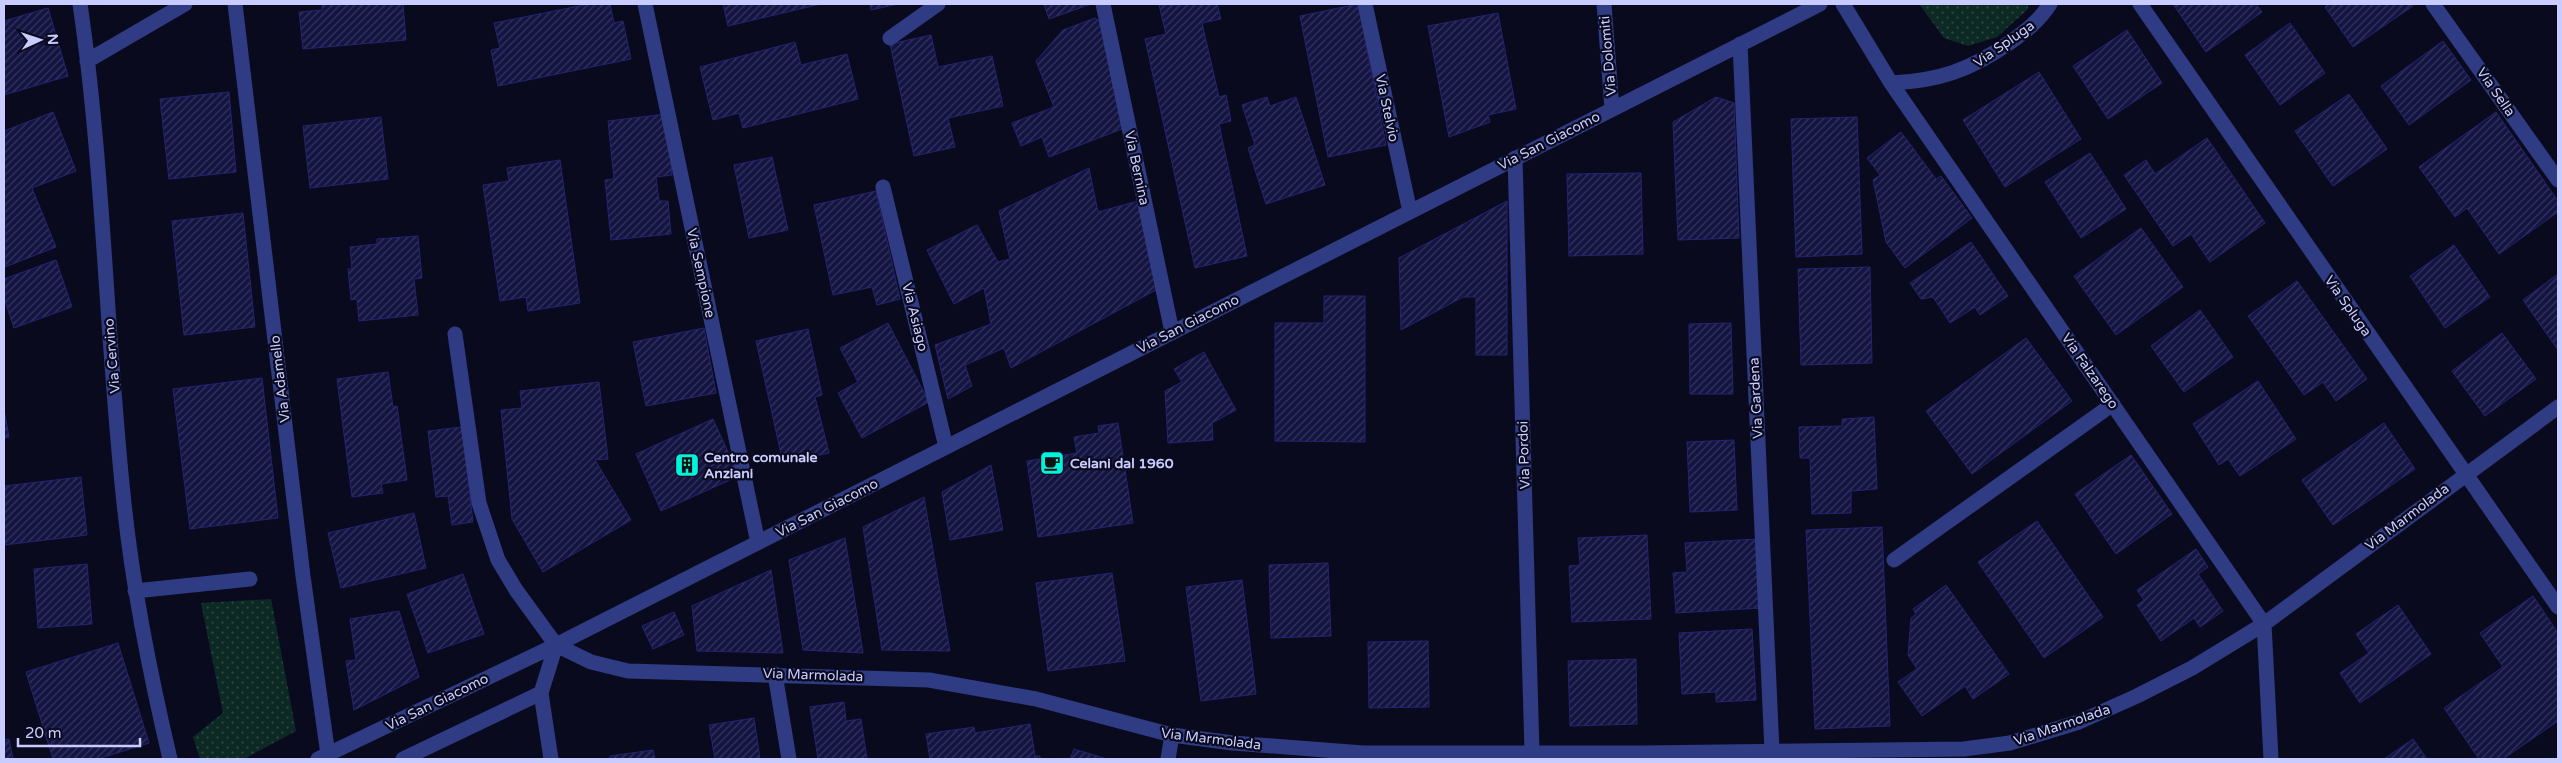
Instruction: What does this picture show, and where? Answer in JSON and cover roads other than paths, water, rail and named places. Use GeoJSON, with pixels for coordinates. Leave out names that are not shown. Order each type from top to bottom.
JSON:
{"type":"FeatureCollection","features":[{"type":"Feature","properties":{"kind":"street","name":"Via Cervino"},"geometry":{"type":"LineString","coordinates":[[80,4],[88,61],[124,503],[135,591],[149,668],[170,759]]}},
{"type":"Feature","properties":{"kind":"street"},"geometry":{"type":"LineString","coordinates":[[88,61],[185,4]]}},
{"type":"Feature","properties":{"kind":"street","name":"Via Adamello"},"geometry":{"type":"LineString","coordinates":[[235,4],[323,757]]}},
{"type":"Feature","properties":{"kind":"street","name":"Via Sempione"},"geometry":{"type":"LineString","coordinates":[[645,4],[758,542]]}},
{"type":"Feature","properties":{"kind":"street"},"geometry":{"type":"LineString","coordinates":[[890,38],[938,4]]}},
{"type":"Feature","properties":{"kind":"street","name":"Via Bernina"},"geometry":{"type":"LineString","coordinates":[[1102,4],[1172,332]]}},
{"type":"Feature","properties":{"kind":"street","name":"Via Stelvio"},"geometry":{"type":"LineString","coordinates":[[1365,4],[1410,212]]}},
{"type":"Feature","properties":{"kind":"street","name":"Via Dolomiti"},"geometry":{"type":"LineString","coordinates":[[1604,4],[1612,109]]}},
{"type":"Feature","properties":{"kind":"street","name":"Via San Giacomo"},"geometry":{"type":"LineString","coordinates":[[323,757],[556,645],[1820,4]]}},
{"type":"Feature","properties":{"kind":"street","name":"Via Falzarego"},"geometry":{"type":"LineString","coordinates":[[1843,4],[1891,82],[2264,624]]}},
{"type":"Feature","properties":{"kind":"street","name":"Via Spluga"},"geometry":{"type":"LineString","coordinates":[[1891,82],[1944,77],[1976,65],[2033,26],[2050,4]]}},
{"type":"Feature","properties":{"kind":"street","name":"Via Spluga"},"geometry":{"type":"LineString","coordinates":[[2140,4],[2464,475],[2558,607]]}},
{"type":"Feature","properties":{"kind":"street","name":"Via Sella"},"geometry":{"type":"LineString","coordinates":[[2433,4],[2558,180]]}},
{"type":"Feature","properties":{"kind":"street","name":"Via Gardena"},"geometry":{"type":"LineString","coordinates":[[1740,44],[1772,751]]}},
{"type":"Feature","properties":{"kind":"street","name":"Via Pordoi"},"geometry":{"type":"LineString","coordinates":[[1515,158],[1532,752]]}},
{"type":"Feature","properties":{"kind":"street","name":"Via Asiago"},"geometry":{"type":"LineString","coordinates":[[884,187],[946,447]]}},
{"type":"Feature","properties":{"kind":"street"},"geometry":{"type":"LineString","coordinates":[[455,334],[475,481],[484,524],[502,568],[556,645],[542,693],[551,759]]}},
{"type":"Feature","properties":{"kind":"street"},"geometry":{"type":"LineString","coordinates":[[1894,560],[2112,404]]}},
{"type":"Feature","properties":{"kind":"street","name":"Via Marmolada"},"geometry":{"type":"LineString","coordinates":[[556,645],[591,662],[628,671],[896,678],[956,684],[1036,698],[1117,722],[1172,735],[1362,756],[1532,752],[1641,756],[1772,751],[1964,749],[2010,743],[2079,722],[2137,696],[2192,668],[2264,624],[2558,407]]}},
{"type":"Feature","properties":{"kind":"street"},"geometry":{"type":"LineString","coordinates":[[135,591],[250,579]]}},
{"type":"Feature","properties":{"kind":"street"},"geometry":{"type":"LineString","coordinates":[[2264,624],[2271,759]]}},
{"type":"Feature","properties":{"kind":"street"},"geometry":{"type":"LineString","coordinates":[[776,674],[789,759]]}},
{"type":"Feature","properties":{"kind":"street"},"geometry":{"type":"LineString","coordinates":[[403,759],[542,693]]}},
{"type":"Feature","properties":{"kind":"street"},"geometry":{"type":"LineString","coordinates":[[1168,759],[1172,735]]}},
{"type":"Feature","properties":{"kind":"place","name":"Celani dal 1960"},"geometry":{"type":"Point","coordinates":[1052,463]}},
{"type":"Feature","properties":{"kind":"place","name":"Centro comunale Anziani"},"geometry":{"type":"Point","coordinates":[687,465]}}]}
